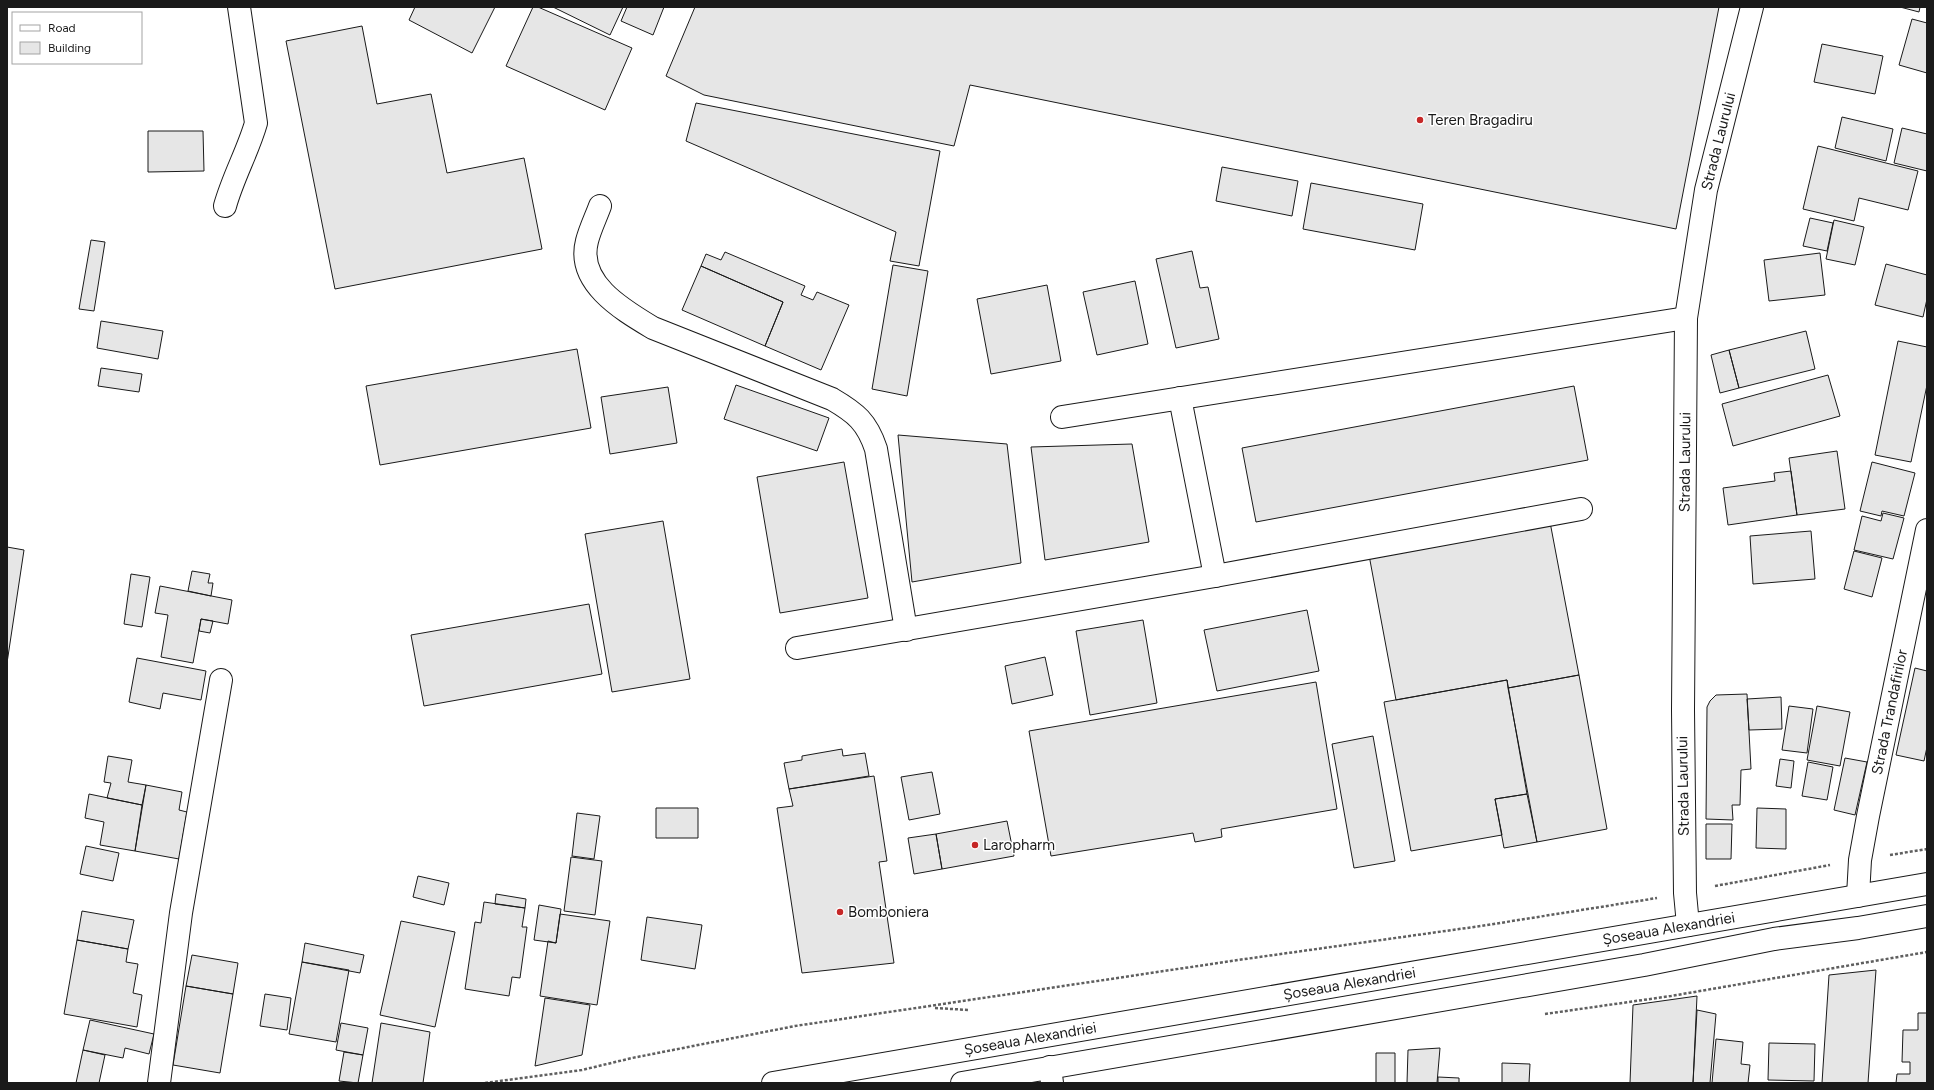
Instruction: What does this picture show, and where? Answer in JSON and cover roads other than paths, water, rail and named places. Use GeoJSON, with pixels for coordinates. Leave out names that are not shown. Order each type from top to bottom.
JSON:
{"type":"FeatureCollection","features":[{"type":"Feature","properties":{"kind":"main road"},"geometry":{"type":"LineString","coordinates":[[225,206],[230,188],[251,140],[256,123],[239,7]]}},
{"type":"Feature","properties":{"kind":"main road","name":"Strada Laurului"},"geometry":{"type":"LineString","coordinates":[[1688,925],[1685,893],[1683,702],[1686,318],[1706,190],[1752,7]]}},
{"type":"Feature","properties":{"kind":"main road"},"geometry":{"type":"LineString","coordinates":[[600,206],[587,242],[586,258],[590,274],[603,292],[627,312],[653,328],[832,399],[853,412],[871,433],[876,449],[906,630]]}},
{"type":"Feature","properties":{"kind":"main road"},"geometry":{"type":"LineString","coordinates":[[1062,417],[1686,318]]}},
{"type":"Feature","properties":{"kind":"main road"},"geometry":{"type":"LineString","coordinates":[[1180,398],[1216,576]]}},
{"type":"Feature","properties":{"kind":"main road"},"geometry":{"type":"LineString","coordinates":[[797,648],[1216,576],[1581,510]]}},
{"type":"Feature","properties":{"kind":"main road","name":"Strada Trandafirilor"},"geometry":{"type":"LineString","coordinates":[[1858,896],[1860,860],[1868,816],[1927,530]]}},
{"type":"Feature","properties":{"kind":"main road"},"geometry":{"type":"LineString","coordinates":[[159,1083],[181,913],[221,680]]}},
{"type":"Feature","properties":{"kind":"main road","name":"Șoseaua Alexandriei"},"geometry":{"type":"LineString","coordinates":[[772,1083],[1927,884]]}},
{"type":"Feature","properties":{"kind":"main road","name":"Șoseaua Alexandriei"},"geometry":{"type":"LineString","coordinates":[[962,1083],[1050,1075],[1644,965],[1774,939],[1858,928],[1927,916]]}},
{"type":"Feature","properties":{"kind":"place","name":"Teren Bragadiru"},"geometry":{"type":"Point","coordinates":[1420,120]}},
{"type":"Feature","properties":{"kind":"place","name":"Laropharm"},"geometry":{"type":"Point","coordinates":[975,845]}},
{"type":"Feature","properties":{"kind":"place","name":"Bomboniera"},"geometry":{"type":"Point","coordinates":[840,912]}}]}
